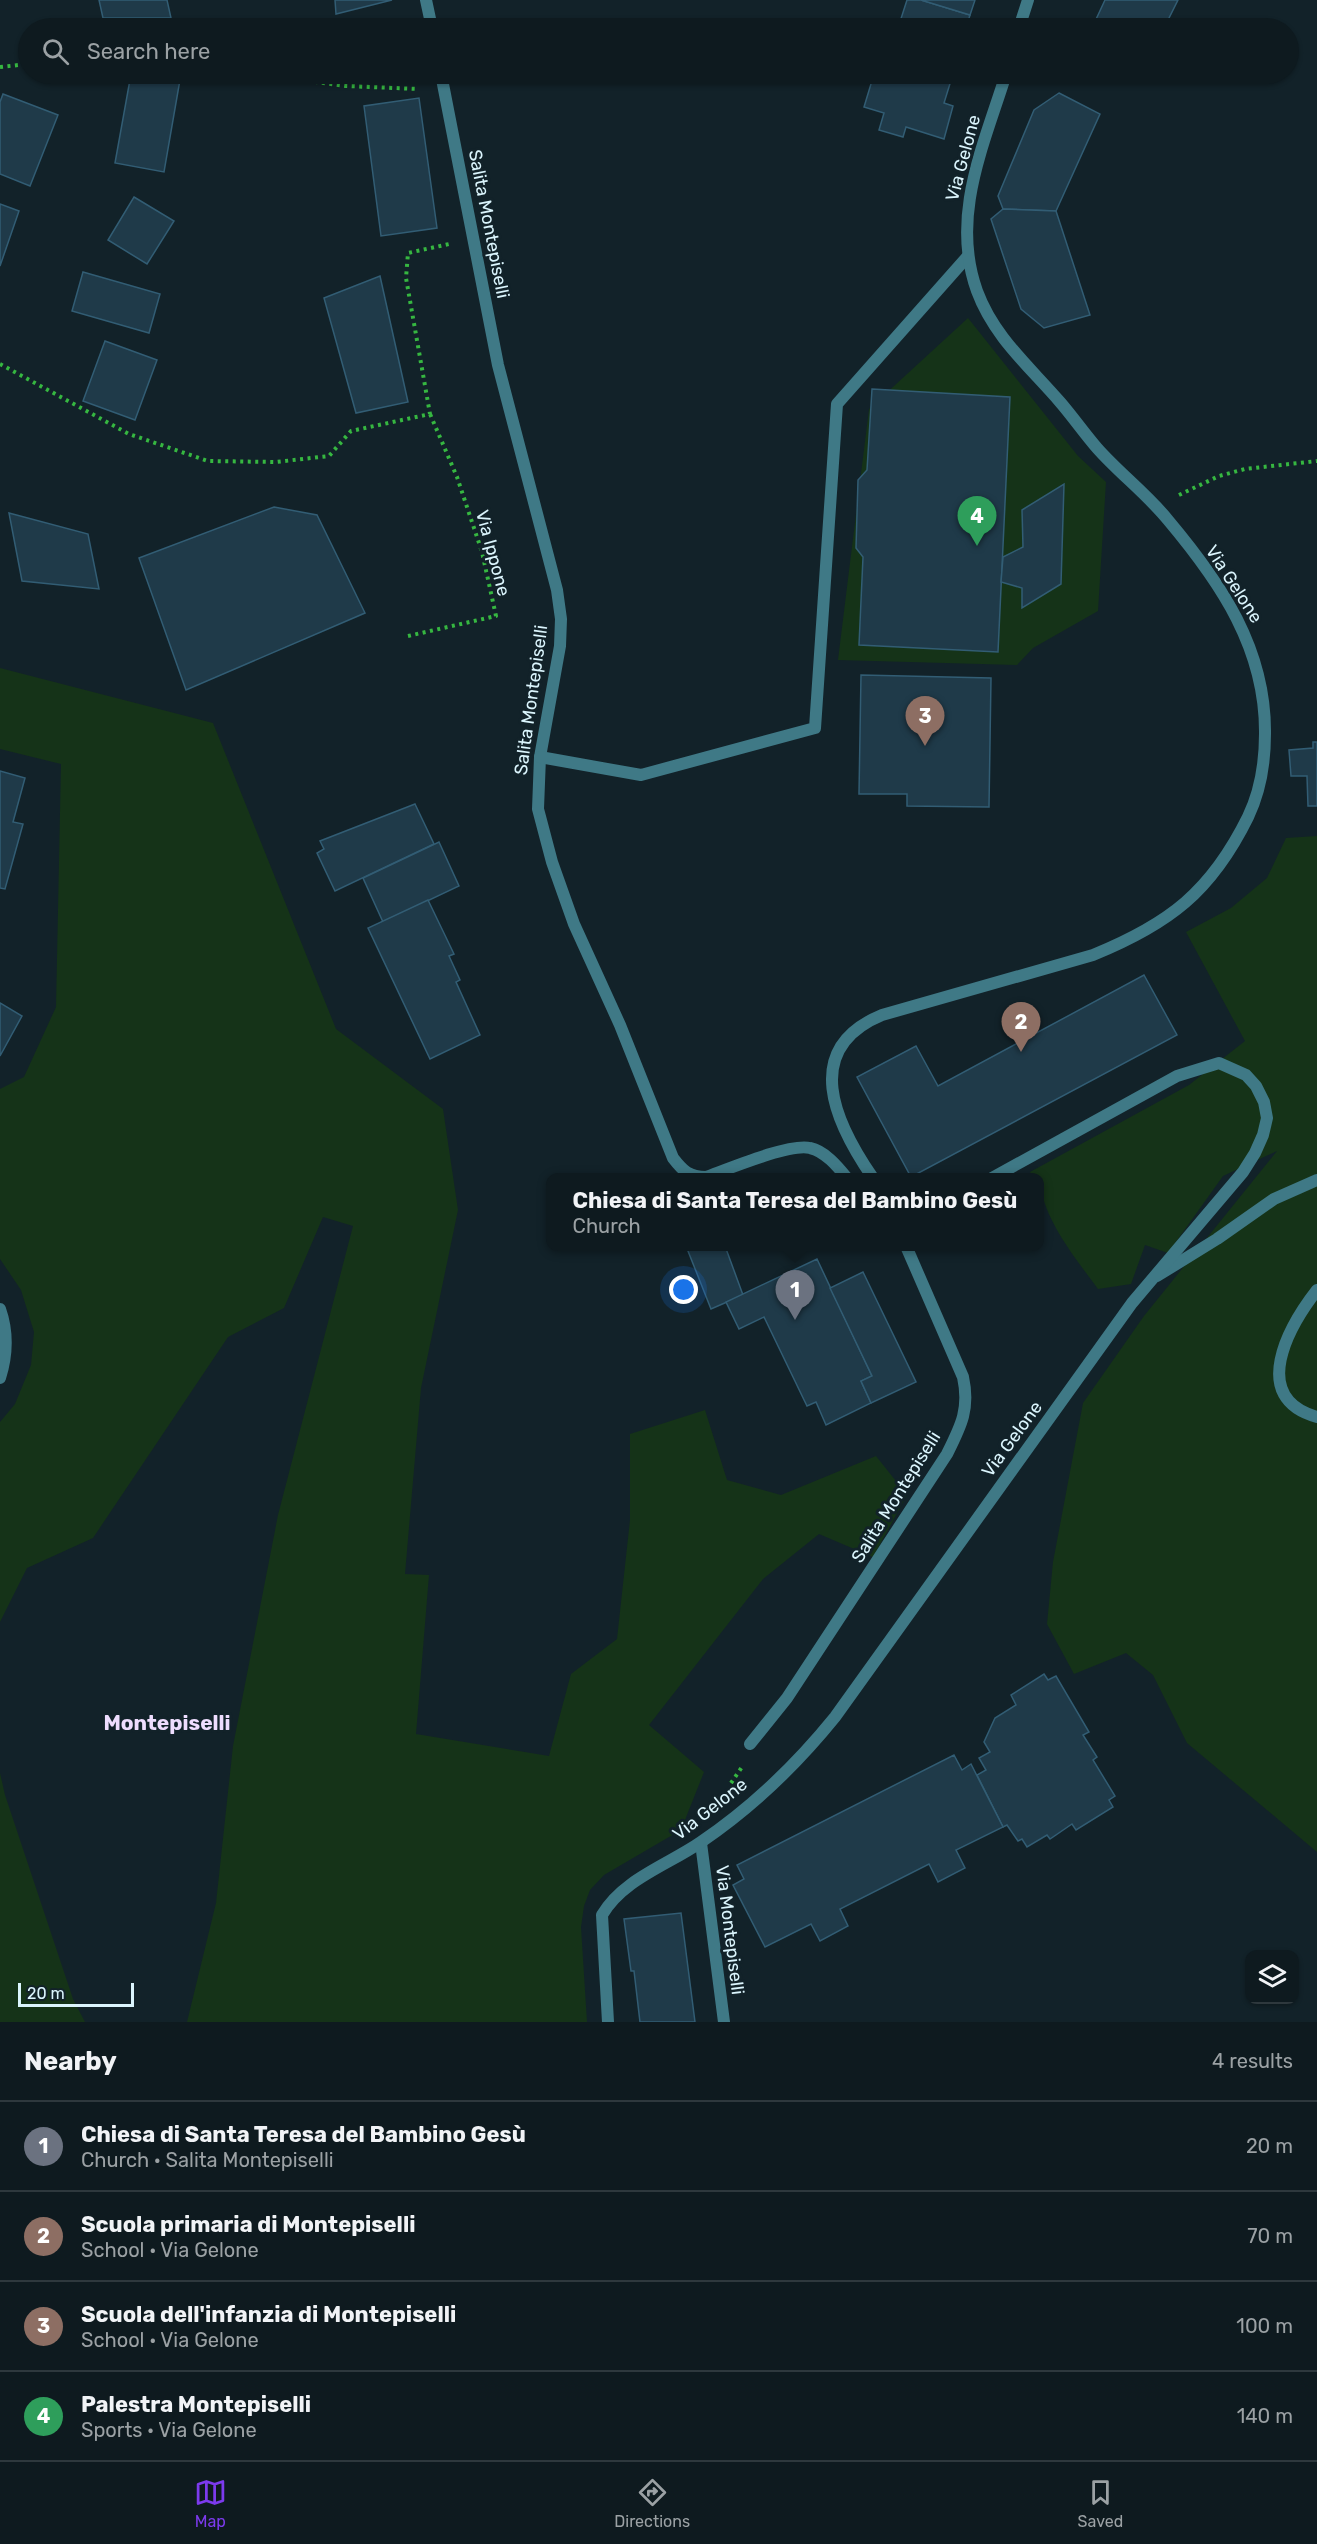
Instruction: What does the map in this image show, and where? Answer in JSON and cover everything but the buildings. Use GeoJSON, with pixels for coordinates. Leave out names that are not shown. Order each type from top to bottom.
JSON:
{"type":"FeatureCollection","features":[{"type":"Feature","properties":{"kind":"street"},"geometry":{"type":"LineString","coordinates":[[426,0],[430,18]]}},
{"type":"Feature","properties":{"kind":"street"},"geometry":{"type":"LineString","coordinates":[[1023,18],[1028,0]]}},
{"type":"Feature","properties":{"kind":"street","name":"Salita Montepiselli"},"geometry":{"type":"LineString","coordinates":[[443,84],[498,365],[557,590],[561,619],[556,676],[540,757],[538,808],[552,862],[574,924],[620,1025],[673,1158],[686,1173]]}},
{"type":"Feature","properties":{"kind":"street","name":"Via Gelone"},"geometry":{"type":"LineString","coordinates":[[870,1173],[845,1130],[832,1090],[834,1060],[840,1045],[849,1033],[882,1015],[1066,964],[1118,945],[1168,917],[1210,879],[1227,857],[1254,804],[1262,776],[1265,719],[1263,694],[1251,646],[1227,600],[1167,519],[1097,448],[1059,401],[1011,351],[977,292],[968,256],[966,217],[971,188],[1003,84]]}},
{"type":"Feature","properties":{"kind":"street"},"geometry":{"type":"LineString","coordinates":[[540,757],[641,775],[814,728],[837,404],[968,256]]}},
{"type":"Feature","properties":{"kind":"street","name":"Via Gelone"},"geometry":{"type":"LineString","coordinates":[[608,2022],[602,1915],[609,1903],[622,1890],[701,1843],[733,1818],[792,1765],[821,1734],[1132,1303],[1243,1172],[1263,1136],[1266,1118],[1264,1102],[1256,1086],[1246,1075],[1219,1063],[1177,1076],[1001,1173]]}},
{"type":"Feature","properties":{"kind":"street","name":"Salita Montepiselli"},"geometry":{"type":"LineString","coordinates":[[718,1173],[788,1149],[810,1148],[825,1155],[841,1173]]}},
{"type":"Feature","properties":{"kind":"street"},"geometry":{"type":"LineString","coordinates":[[1156,1277],[1217,1239],[1274,1198],[1317,1180]]}},
{"type":"Feature","properties":{"kind":"street","name":"Salita Montepiselli"},"geometry":{"type":"LineString","coordinates":[[750,1744],[787,1698],[940,1464],[960,1429],[966,1411],[967,1395],[963,1377],[908,1251]]}},
{"type":"Feature","properties":{"kind":"street"},"geometry":{"type":"LineString","coordinates":[[1317,1290],[1292,1324],[1280,1356],[1279,1374],[1291,1404],[1304,1413],[1317,1417]]}},
{"type":"Feature","properties":{"kind":"street"},"geometry":{"type":"LineString","coordinates":[[0,1309],[6,1339],[0,1378]]}},
{"type":"Feature","properties":{"kind":"street","name":"Via Montepiselli"},"geometry":{"type":"LineString","coordinates":[[701,1843],[724,2022]]}},
{"type":"Feature","properties":{"kind":"path"},"geometry":{"type":"LineString","coordinates":[[0,67],[18,65]]}},
{"type":"Feature","properties":{"kind":"path"},"geometry":{"type":"LineString","coordinates":[[331,84],[423,89]]}},
{"type":"Feature","properties":{"kind":"path"},"geometry":{"type":"LineString","coordinates":[[0,364],[129,434],[208,461],[276,462],[329,456],[351,431],[430,414],[406,278],[408,253],[455,242],[451,218],[468,213]]}},
{"type":"Feature","properties":{"kind":"path","name":"Via Ippone"},"geometry":{"type":"LineString","coordinates":[[408,636],[496,616],[478,542],[458,477],[430,414]]}},
{"type":"Feature","properties":{"kind":"path"},"geometry":{"type":"LineString","coordinates":[[1167,519],[1186,507],[1178,496],[1219,477],[1245,469],[1317,461]]}},
{"type":"Feature","properties":{"kind":"green space"},"geometry":{"type":"Polygon","coordinates":[[[968,318],[1078,456],[1106,482],[1098,611],[1033,648],[1017,665],[838,660],[869,409],[968,318]]]}},
{"type":"Feature","properties":{"kind":"green space"},"geometry":{"type":"Polygon","coordinates":[[[0,668],[213,723],[336,1029],[443,1109],[458,1210],[421,1388],[405,1574],[429,1575],[416,1734],[549,1756],[571,1674],[617,1639],[630,1520],[630,1434],[705,1410],[727,1480],[781,1495],[876,1456],[907,1495],[873,1557],[819,1534],[763,1579],[649,1725],[704,1772],[681,1830],[604,1875],[590,1890],[584,1906],[581,1927],[587,2022],[187,2022],[216,1903],[233,1746],[278,1515],[353,1226],[323,1217],[284,1308],[228,1337],[93,1538],[27,1568],[0,1622],[0,1422],[15,1404],[31,1365],[34,1332],[21,1290],[0,1259],[0,1089],[24,1077],[56,1007],[61,764],[0,749],[0,668]]]}},
{"type":"Feature","properties":{"kind":"green space"},"geometry":{"type":"Polygon","coordinates":[[[1317,836],[1317,1852],[1187,1743],[1153,1675],[1126,1653],[1074,1674],[1047,1624],[1053,1562],[1083,1403],[1144,1316],[1277,1151],[1223,1176],[1168,1253],[1145,1245],[1131,1284],[1098,1289],[1061,1236],[1046,1207],[1044,1173],[1030,1172],[1189,1085],[1245,1041],[1186,932],[1231,908],[1267,878],[1286,838],[1317,836]]]}},
{"type":"Feature","properties":{"kind":"green space"},"geometry":{"type":"Polygon","coordinates":[[[0,1773],[5,1795],[73,1999],[85,2022],[0,2022],[0,1773]]]}},
{"type":"Feature","properties":{"kind":"place","name":"Palestra Montepiselli"},"geometry":{"type":"Point","coordinates":[977,546]}},
{"type":"Feature","properties":{"kind":"place","name":"Scuola dell'infanzia di Montepiselli"},"geometry":{"type":"Point","coordinates":[925,746]}},
{"type":"Feature","properties":{"kind":"place","name":"Scuola primaria di Montepiselli"},"geometry":{"type":"Point","coordinates":[1021,1052]}},
{"type":"Feature","properties":{"kind":"place","name":"Chiesa di Santa Teresa del Bambino Gesù"},"geometry":{"type":"Point","coordinates":[795,1320]}},
{"type":"Feature","properties":{"kind":"district","name":"Montepiselli"},"geometry":{"type":"Point","coordinates":[167,1722]}}]}
